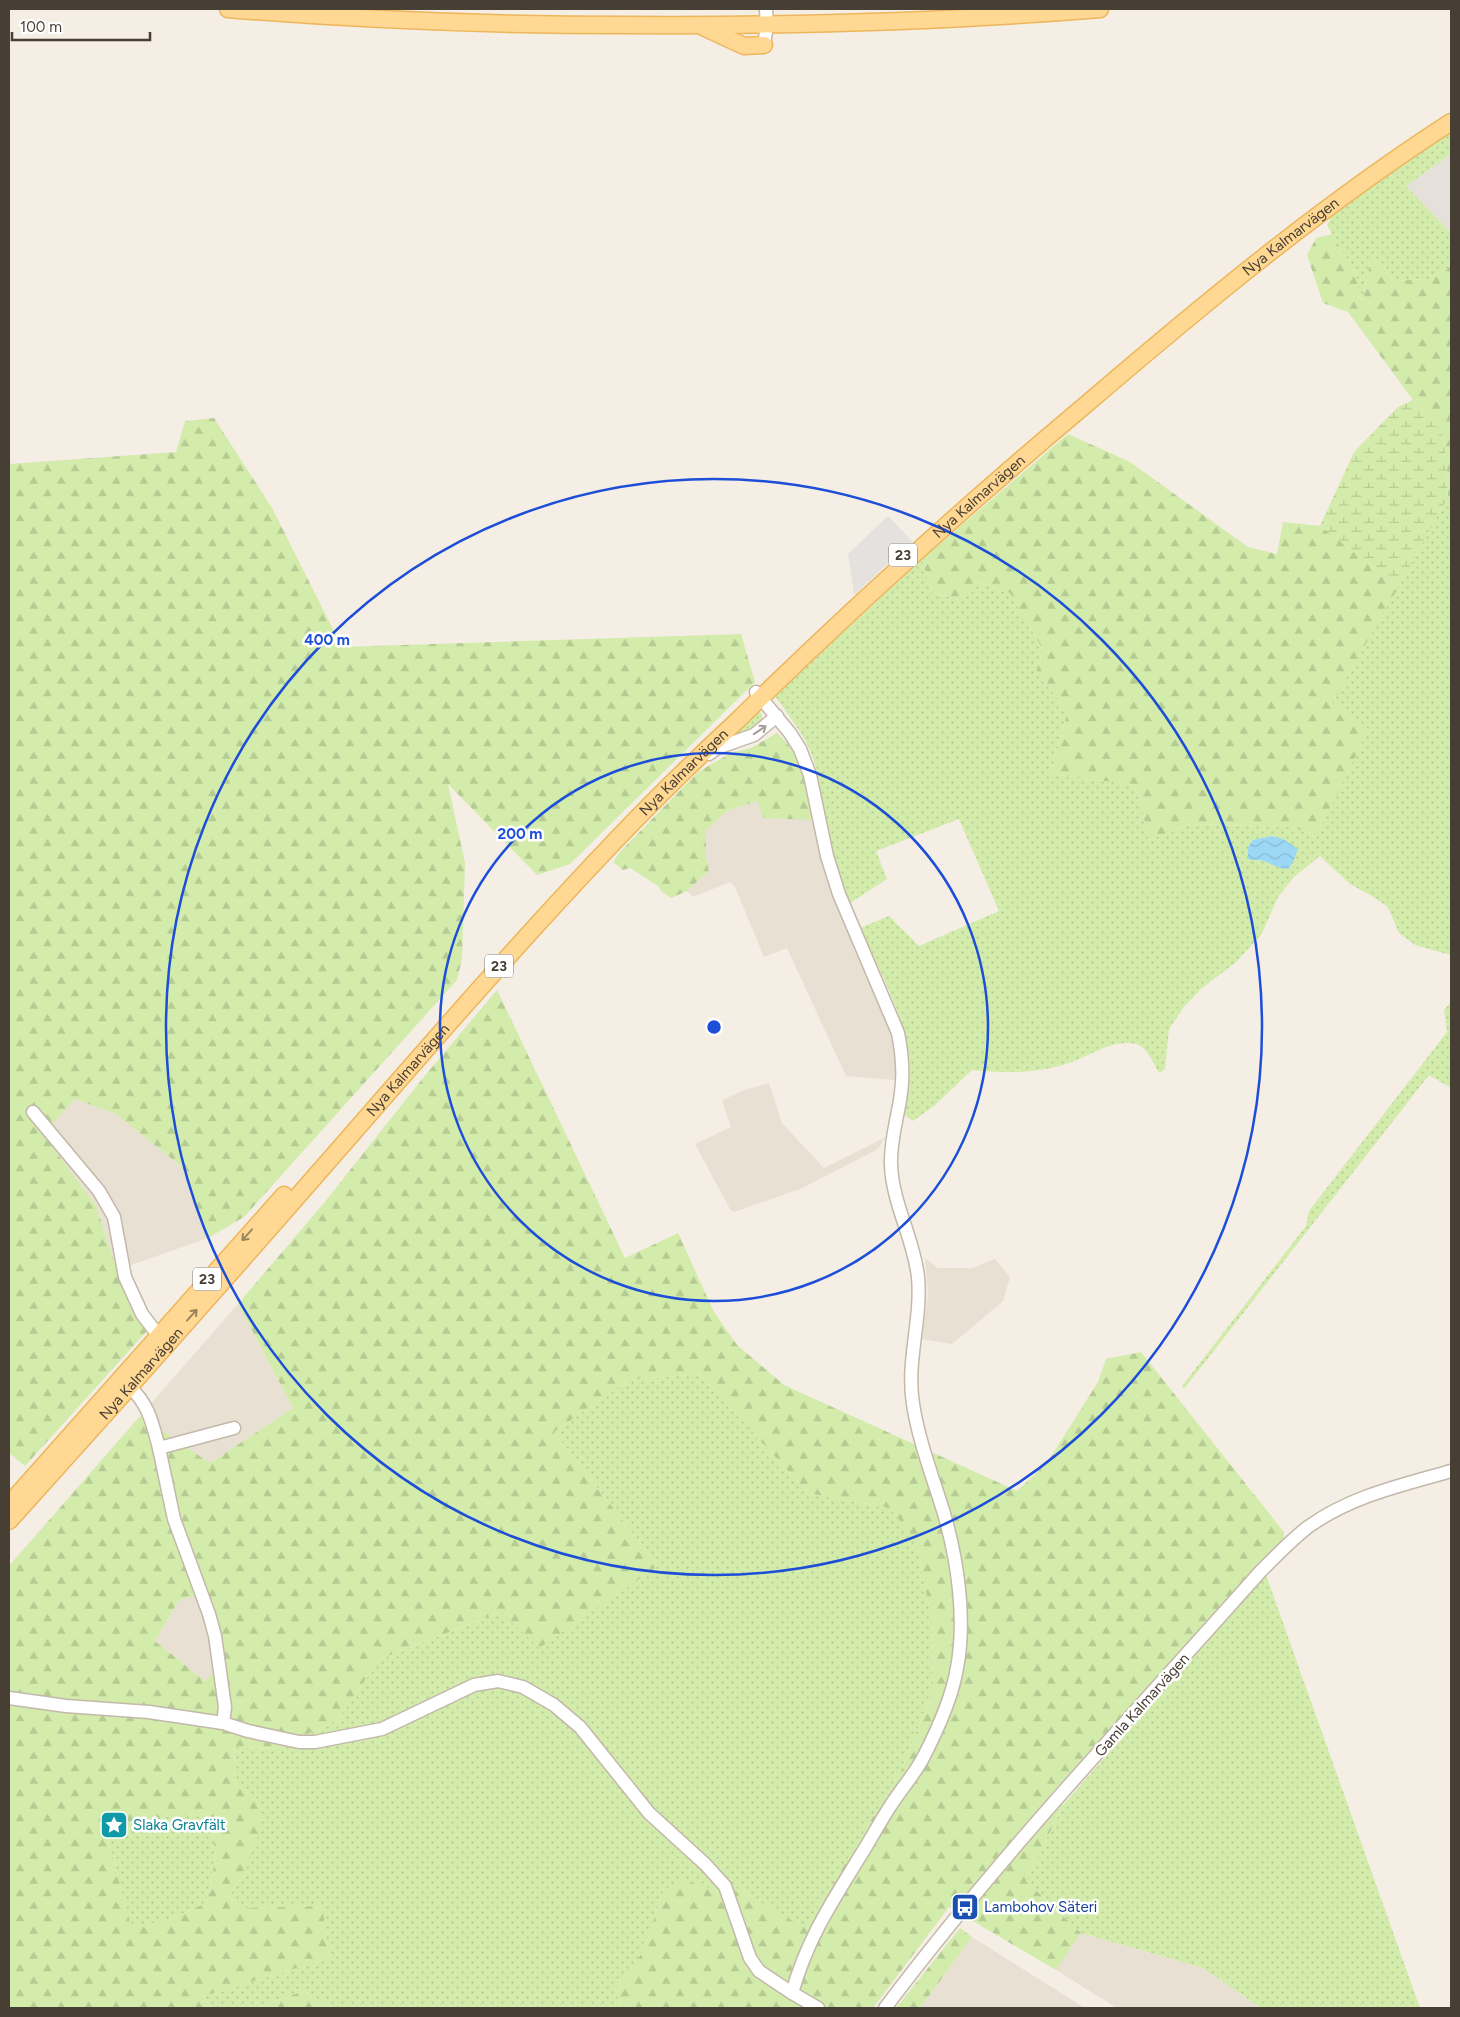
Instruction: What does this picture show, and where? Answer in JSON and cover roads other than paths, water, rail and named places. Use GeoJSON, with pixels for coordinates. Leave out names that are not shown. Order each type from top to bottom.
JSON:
{"type":"FeatureCollection","features":[{"type":"Feature","properties":{"kind":"main road"},"geometry":{"type":"LineString","coordinates":[[228,9],[428,21],[547,25],[701,26],[767,17],[956,9]]}},
{"type":"Feature","properties":{"kind":"main road"},"geometry":{"type":"LineString","coordinates":[[374,9],[544,16],[922,20],[1100,9]]}},
{"type":"Feature","properties":{"kind":"main road"},"geometry":{"type":"LineString","coordinates":[[701,26],[744,46],[764,45]]}},
{"type":"Feature","properties":{"kind":"main road","name":"Nya Kalmarvägen"},"geometry":{"type":"LineString","coordinates":[[9,1505],[158,1335],[467,991],[613,833],[908,551],[1031,442],[1176,319],[1294,226],[1401,147],[1451,114]]}},
{"type":"Feature","properties":{"kind":"main road","name":"Nya Kalmarvägen"},"geometry":{"type":"LineString","coordinates":[[9,1522],[471,997],[617,838],[758,695],[1035,447],[1174,330],[1298,230],[1405,151],[1451,122]]}},
{"type":"Feature","properties":{"kind":"street"},"geometry":{"type":"LineString","coordinates":[[764,45],[767,17]]}},
{"type":"Feature","properties":{"kind":"street"},"geometry":{"type":"LineString","coordinates":[[758,695],[777,716],[800,748],[810,775],[827,856],[839,894],[892,1015],[901,1049],[903,1076],[892,1141],[891,1164],[893,1186],[918,1275],[919,1306],[911,1360],[911,1389],[919,1430],[954,1553],[958,1576],[960,1620],[957,1668],[944,1710],[922,1759],[889,1807],[829,1905],[813,1934],[792,1993]]}},
{"type":"Feature","properties":{"kind":"street"},"geometry":{"type":"LineString","coordinates":[[686,769],[717,748],[754,735],[777,716]]}},
{"type":"Feature","properties":{"kind":"street"},"geometry":{"type":"LineString","coordinates":[[33,1112],[99,1191],[114,1217],[124,1277],[142,1314],[158,1335]]}},
{"type":"Feature","properties":{"kind":"street"},"geometry":{"type":"LineString","coordinates":[[130,1386],[141,1396],[149,1410],[174,1519],[209,1614],[215,1636],[226,1707],[223,1723]]}},
{"type":"Feature","properties":{"kind":"street"},"geometry":{"type":"LineString","coordinates":[[159,1448],[234,1428]]}},
{"type":"Feature","properties":{"kind":"street","name":"Gamla Kalmarvägen"},"geometry":{"type":"LineString","coordinates":[[885,2008],[965,1907],[1091,1762],[1260,1572],[1294,1538],[1320,1520],[1352,1502],[1387,1489],[1451,1471]]}},
{"type":"Feature","properties":{"kind":"street"},"geometry":{"type":"LineString","coordinates":[[9,1698],[66,1706],[149,1712],[223,1723],[248,1731],[299,1742],[315,1742],[382,1729],[474,1685],[498,1681],[523,1687],[554,1704],[580,1727],[649,1813],[705,1864],[725,1886],[750,1958],[759,1971],[818,2008]]}},
{"type":"Feature","properties":{"kind":"water"},"geometry":{"type":"Polygon","coordinates":[[[1272,836],[1283,839],[1298,849],[1288,869],[1262,860],[1248,859],[1248,847],[1253,840],[1272,836]]]}},
{"type":"Feature","properties":{"kind":"place","name":"Slaka Gravfält"},"geometry":{"type":"Point","coordinates":[114,1825]}},
{"type":"Feature","properties":{"kind":"place","name":"Lambohov Säteri"},"geometry":{"type":"Point","coordinates":[965,1907]}}]}
